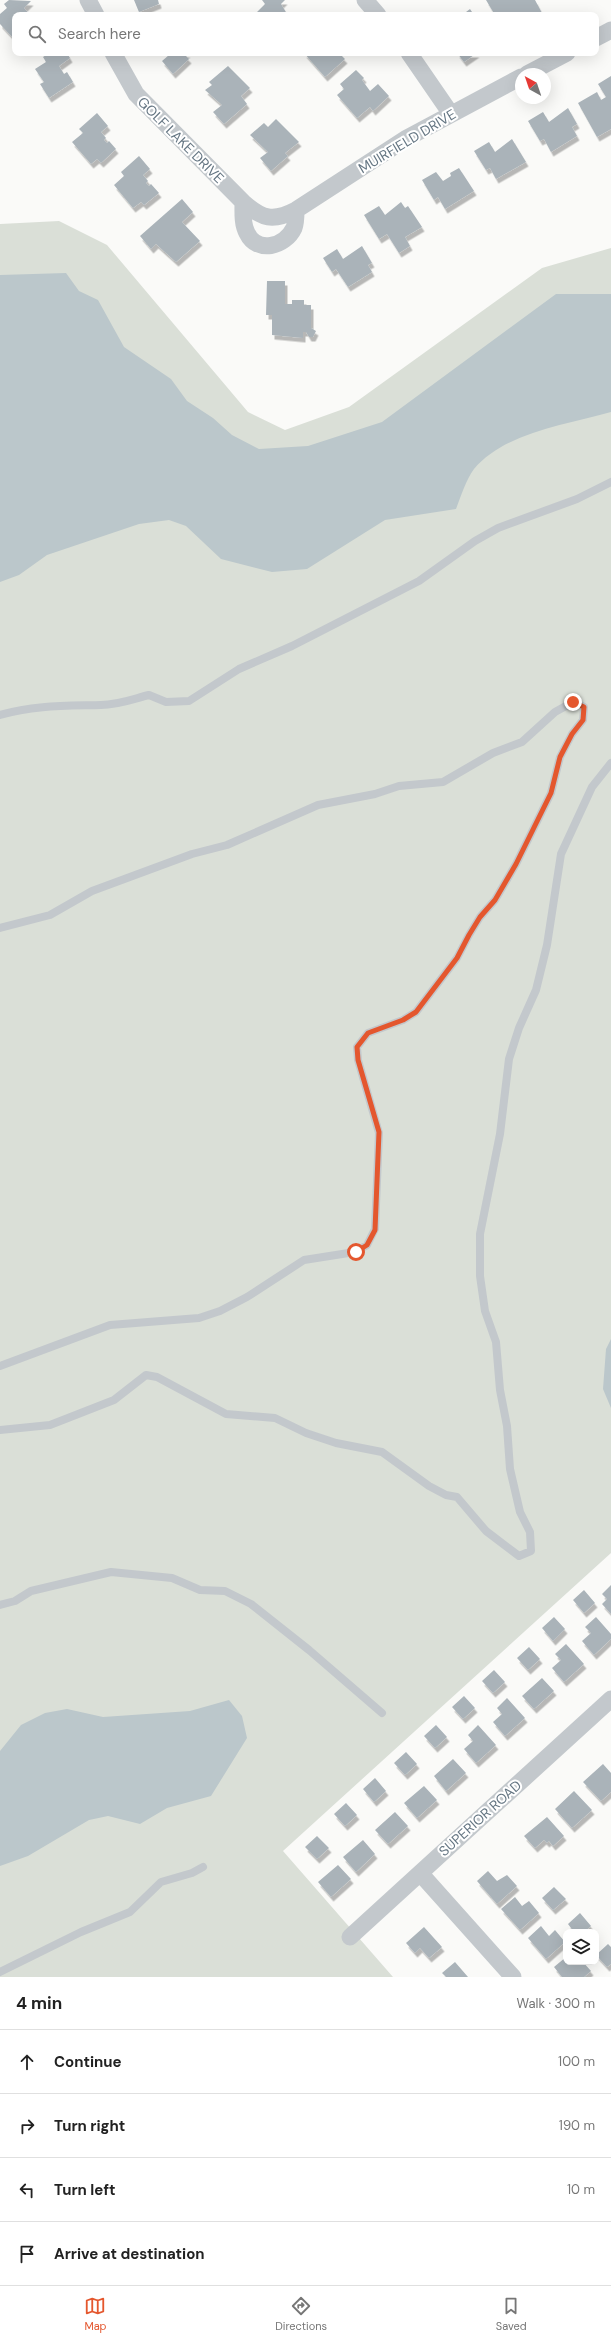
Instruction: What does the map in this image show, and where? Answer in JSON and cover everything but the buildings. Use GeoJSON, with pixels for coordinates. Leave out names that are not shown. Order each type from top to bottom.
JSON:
{"type":"FeatureCollection","features":[{"type":"Feature","properties":{"kind":"street"},"geometry":{"type":"LineString","coordinates":[[88,0],[94,12]]}},
{"type":"Feature","properties":{"kind":"street"},"geometry":{"type":"LineString","coordinates":[[365,0],[375,12]]}},
{"type":"Feature","properties":{"kind":"street"},"geometry":{"type":"LineString","coordinates":[[599,36],[611,30]]}},
{"type":"Feature","properties":{"kind":"street","name":"GOLF LAKE DRIVE"},"geometry":{"type":"LineString","coordinates":[[115,56],[136,94],[243,202]]}},
{"type":"Feature","properties":{"kind":"street"},"geometry":{"type":"LineString","coordinates":[[411,56],[451,114]]}},
{"type":"Feature","properties":{"kind":"street"},"geometry":{"type":"LineString","coordinates":[[538,68],[561,56]]}},
{"type":"Feature","properties":{"kind":"street","name":"MUIRFIELD DRIVE"},"geometry":{"type":"LineString","coordinates":[[243,202],[257,213],[270,218],[278,218],[296,210],[407,138],[515,80]]}},
{"type":"Feature","properties":{"kind":"street"},"geometry":{"type":"LineString","coordinates":[[243,202],[247,233],[255,242],[261,245],[275,245],[285,241],[295,227],[296,210]]}},
{"type":"Feature","properties":{"kind":"street","name":"SUPERIOR ROAD"},"geometry":{"type":"LineString","coordinates":[[350,1937],[611,1699]]}},
{"type":"Feature","properties":{"kind":"street"},"geometry":{"type":"LineString","coordinates":[[420,1873],[513,1977]]}},
{"type":"Feature","properties":{"kind":"lane"},"geometry":{"type":"LineString","coordinates":[[0,715],[20,709],[42,706],[102,705],[124,702],[149,694],[166,702],[189,701],[239,669],[292,646],[419,581],[475,541],[498,528],[577,499],[611,482]]}},
{"type":"Feature","properties":{"kind":"lane"},"geometry":{"type":"LineString","coordinates":[[0,928],[50,915],[92,891],[192,854],[227,845],[318,804],[375,794],[399,786],[443,782],[493,753],[522,742],[554,712],[573,702],[584,707],[583,720],[572,734],[560,757],[551,793],[516,864],[495,900],[480,917],[457,958],[416,1012],[403,1020],[368,1033],[357,1047],[358,1060],[379,1132],[375,1230],[367,1245],[356,1252],[304,1260],[247,1297],[206,1315],[110,1325],[0,1366]]}},
{"type":"Feature","properties":{"kind":"lane"},"geometry":{"type":"LineString","coordinates":[[0,1430],[50,1425],[114,1400],[146,1375],[157,1376],[226,1414],[275,1418],[306,1433],[336,1443],[382,1452],[429,1486],[446,1495],[457,1497],[486,1531],[519,1556],[531,1551],[530,1532],[520,1512],[510,1469],[508,1426],[500,1390],[496,1342],[485,1311],[480,1276],[480,1234],[500,1134],[508,1059],[519,1028],[536,990],[547,945],[561,854],[592,787],[611,763]]}},
{"type":"Feature","properties":{"kind":"lane"},"geometry":{"type":"LineString","coordinates":[[0,1605],[15,1601],[31,1592],[111,1572],[172,1578],[200,1590],[225,1591],[251,1604],[382,1713]]}},
{"type":"Feature","properties":{"kind":"lane"},"geometry":{"type":"LineString","coordinates":[[0,1972],[81,1932],[130,1912],[161,1882],[192,1873],[203,1867]]}},
{"type":"Feature","properties":{"kind":"shaded area"},"geometry":{"type":"Polygon","coordinates":[[[59,221],[107,245],[248,412],[285,430],[349,407],[542,268],[611,248],[611,1553],[283,1851],[393,1977],[0,1977],[0,224],[59,221]]]}},
{"type":"Feature","properties":{"kind":"shaded area"},"geometry":{"type":"Polygon","coordinates":[[[66,273],[79,291],[98,300],[124,347],[171,379],[187,401],[213,418],[232,435],[259,449],[308,446],[382,422],[556,294],[611,294],[611,412],[556,426],[519,438],[502,446],[487,456],[471,473],[456,509],[385,520],[307,569],[272,572],[221,559],[186,526],[169,520],[139,524],[47,555],[19,575],[0,582],[0,275],[66,273]]]}},
{"type":"Feature","properties":{"kind":"shaded area"},"geometry":{"type":"Polygon","coordinates":[[[611,1339],[611,1408],[603,1389],[606,1349],[611,1339]]]}},
{"type":"Feature","properties":{"kind":"shaded area"},"geometry":{"type":"Polygon","coordinates":[[[229,1700],[242,1716],[247,1738],[211,1796],[167,1808],[140,1824],[108,1816],[89,1820],[28,1856],[0,1866],[0,1751],[21,1725],[45,1713],[67,1709],[103,1717],[190,1711],[229,1700]]]}},
{"type":"Feature","properties":{"kind":"route"},"geometry":{"type":"LineString","coordinates":[[356,1252],[367,1245],[375,1230],[379,1132],[358,1060],[357,1047],[368,1033],[403,1020],[416,1012],[457,958],[480,917],[495,900],[516,864],[551,793],[560,757],[572,734],[583,720],[584,707],[573,702]]}}]}
